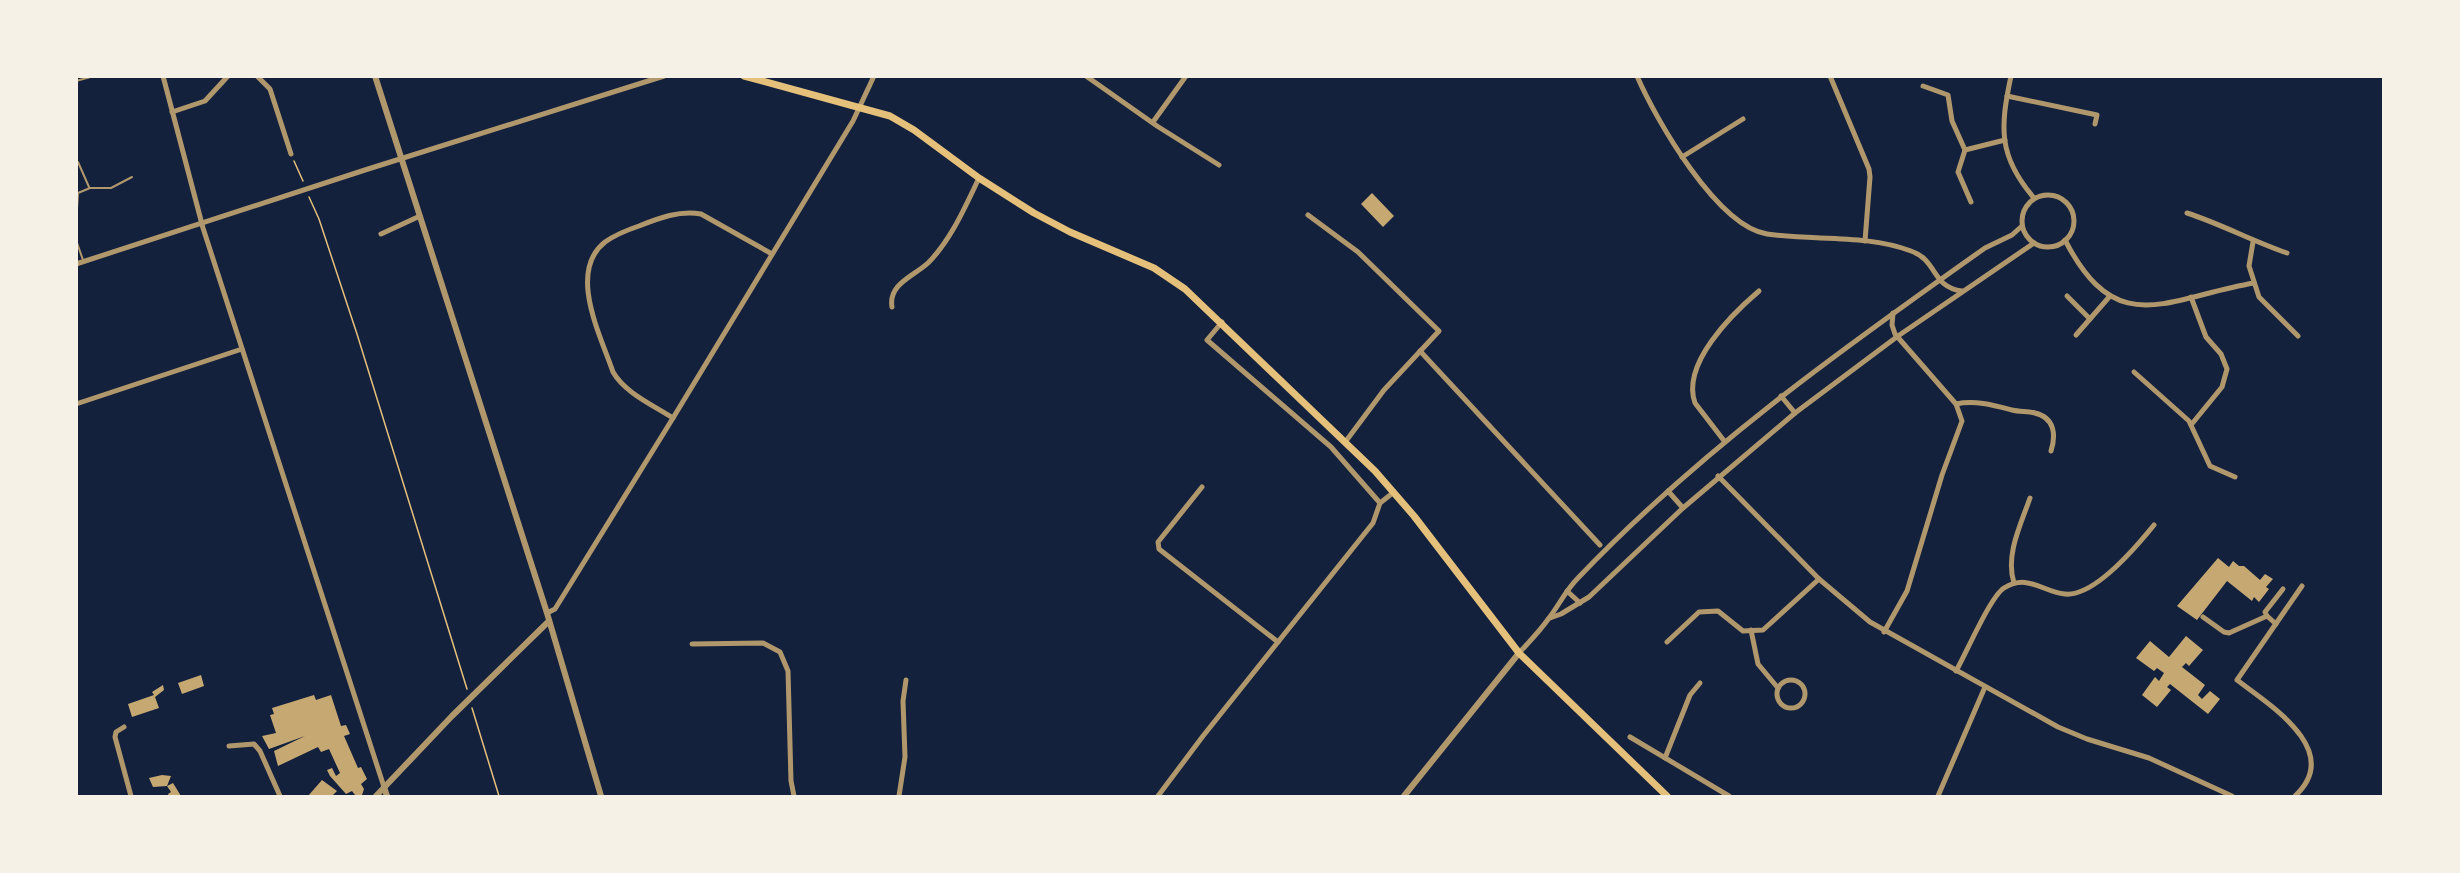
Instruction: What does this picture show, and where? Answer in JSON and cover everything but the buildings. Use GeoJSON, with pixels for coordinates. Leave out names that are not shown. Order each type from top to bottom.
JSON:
{"type":"FeatureCollection","features":[{"type":"Feature","properties":{"kind":"main road"},"geometry":{"type":"LineString","coordinates":[[744,76],[890,116],[908,126],[979,178],[1049,222],[1154,268],[1185,289],[1346,441],[1394,492],[1519,653],[1667,796]]}},
{"type":"Feature","properties":{"kind":"street"},"geometry":{"type":"LineString","coordinates":[[163,76],[202,223],[387,796]]}},
{"type":"Feature","properties":{"kind":"street"},"geometry":{"type":"LineString","coordinates":[[172,112],[205,101],[228,76]]}},
{"type":"Feature","properties":{"kind":"street"},"geometry":{"type":"LineString","coordinates":[[257,76],[270,89],[291,154]]}},
{"type":"Feature","properties":{"kind":"street"},"geometry":{"type":"LineString","coordinates":[[375,76],[548,617],[601,796]]}},
{"type":"Feature","properties":{"kind":"street"},"geometry":{"type":"LineString","coordinates":[[76,264],[664,76]]}},
{"type":"Feature","properties":{"kind":"street"},"geometry":{"type":"LineString","coordinates":[[376,796],[555,609],[772,254],[859,107],[874,76]]}},
{"type":"Feature","properties":{"kind":"street"},"geometry":{"type":"LineString","coordinates":[[1086,76],[1219,165]]}},
{"type":"Feature","properties":{"kind":"street"},"geometry":{"type":"LineString","coordinates":[[1154,122],[1186,76]]}},
{"type":"Feature","properties":{"kind":"street"},"geometry":{"type":"LineString","coordinates":[[1637,76],[1682,157],[1724,209],[1736,220],[1755,231],[1766,234],[1865,241],[1913,251],[1926,260],[1949,290],[1962,291]]}},
{"type":"Feature","properties":{"kind":"street"},"geometry":{"type":"LineString","coordinates":[[1830,76],[1869,169],[1865,241]]}},
{"type":"Feature","properties":{"kind":"street"},"geometry":{"type":"LineString","coordinates":[[2011,76],[2004,117],[2008,157],[2018,179],[2034,198]]}},
{"type":"Feature","properties":{"kind":"street"},"geometry":{"type":"LineString","coordinates":[[1923,86],[1948,94],[1952,121],[1965,150],[1958,172],[1971,202]]}},
{"type":"Feature","properties":{"kind":"street"},"geometry":{"type":"LineString","coordinates":[[2007,96],[2097,115],[2095,124]]}},
{"type":"Feature","properties":{"kind":"street"},"geometry":{"type":"LineString","coordinates":[[1682,157],[1743,119]]}},
{"type":"Feature","properties":{"kind":"street"},"geometry":{"type":"LineString","coordinates":[[1965,150],[2005,140]]}},
{"type":"Feature","properties":{"kind":"street"},"geometry":{"type":"LineString","coordinates":[[892,308],[892,294],[897,286],[922,268],[938,251],[959,220],[979,178]]}},
{"type":"Feature","properties":{"kind":"street"},"geometry":{"type":"LineString","coordinates":[[2049,194],[2063,199],[2072,211],[2074,225],[2065,240],[2049,247],[2034,243],[2022,226],[2024,210],[2034,198],[2049,194]]}},
{"type":"Feature","properties":{"kind":"street"},"geometry":{"type":"LineString","coordinates":[[673,418],[624,386],[613,372],[589,302],[587,273],[597,252],[607,241],[622,233],[669,215],[692,213],[701,214],[772,254]]}},
{"type":"Feature","properties":{"kind":"street"},"geometry":{"type":"LineString","coordinates":[[2187,213],[2213,221],[2253,242],[2287,253]]}},
{"type":"Feature","properties":{"kind":"street"},"geometry":{"type":"LineString","coordinates":[[1308,214],[1358,252],[1439,331],[1384,390],[1346,441]]}},
{"type":"Feature","properties":{"kind":"street"},"geometry":{"type":"LineString","coordinates":[[381,234],[420,216]]}},
{"type":"Feature","properties":{"kind":"street"},"geometry":{"type":"LineString","coordinates":[[1404,796],[1550,618],[1567,591],[1668,491],[1781,396],[1940,279],[1985,248],[2012,236],[2022,226]]}},
{"type":"Feature","properties":{"kind":"street"},"geometry":{"type":"LineString","coordinates":[[2065,240],[2082,271],[2091,282],[2110,296],[2140,306],[2156,305],[2254,284]]}},
{"type":"Feature","properties":{"kind":"street"},"geometry":{"type":"LineString","coordinates":[[2253,242],[2249,266],[2254,284],[2264,304],[2298,336]]}},
{"type":"Feature","properties":{"kind":"street"},"geometry":{"type":"LineString","coordinates":[[1550,618],[1580,603],[1719,476],[1795,413],[1898,336],[2034,243]]}},
{"type":"Feature","properties":{"kind":"street"},"geometry":{"type":"LineString","coordinates":[[1725,442],[1695,403],[1692,396],[1693,381],[1705,353],[1719,331],[1735,311],[1759,291]]}},
{"type":"Feature","properties":{"kind":"street"},"geometry":{"type":"LineString","coordinates":[[2067,296],[2090,319]]}},
{"type":"Feature","properties":{"kind":"street"},"geometry":{"type":"LineString","coordinates":[[2076,335],[2110,296]]}},
{"type":"Feature","properties":{"kind":"street"},"geometry":{"type":"LineString","coordinates":[[2191,297],[2206,338],[2221,354],[2227,369],[2222,387],[2191,425]]}},
{"type":"Feature","properties":{"kind":"street"},"geometry":{"type":"LineString","coordinates":[[1884,632],[1907,591],[1942,475],[1962,421],[1956,404],[1894,333],[1893,313]]}},
{"type":"Feature","properties":{"kind":"street"},"geometry":{"type":"LineString","coordinates":[[1222,322],[1207,340],[1330,447],[1380,503]]}},
{"type":"Feature","properties":{"kind":"street"},"geometry":{"type":"LineString","coordinates":[[76,404],[242,349]]}},
{"type":"Feature","properties":{"kind":"street"},"geometry":{"type":"LineString","coordinates":[[1420,351],[1600,546]]}},
{"type":"Feature","properties":{"kind":"street"},"geometry":{"type":"LineString","coordinates":[[2134,372],[2191,425],[2210,466],[2235,477]]}},
{"type":"Feature","properties":{"kind":"street"},"geometry":{"type":"LineString","coordinates":[[1781,396],[1795,413]]}},
{"type":"Feature","properties":{"kind":"street"},"geometry":{"type":"LineString","coordinates":[[1956,404],[1970,401],[2036,413],[2047,420],[2054,430],[2055,437],[2051,451]]}},
{"type":"Feature","properties":{"kind":"street"},"geometry":{"type":"LineString","coordinates":[[1719,476],[1819,579],[1884,632],[2072,733],[2150,758],[2230,796]]}},
{"type":"Feature","properties":{"kind":"street"},"geometry":{"type":"LineString","coordinates":[[1202,487],[1158,542],[1159,549],[1278,642]]}},
{"type":"Feature","properties":{"kind":"street"},"geometry":{"type":"LineString","coordinates":[[1668,491],[1683,508]]}},
{"type":"Feature","properties":{"kind":"street"},"geometry":{"type":"LineString","coordinates":[[1158,796],[1373,523],[1380,503],[1394,492]]}},
{"type":"Feature","properties":{"kind":"street"},"geometry":{"type":"LineString","coordinates":[[2014,583],[2011,556],[2030,498]]}},
{"type":"Feature","properties":{"kind":"street"},"geometry":{"type":"LineString","coordinates":[[1956,671],[1995,598],[2002,590],[2014,583],[2025,581],[2065,594],[2088,588],[2109,572],[2154,525]]}},
{"type":"Feature","properties":{"kind":"street"},"geometry":{"type":"LineString","coordinates":[[1666,642],[1700,612],[1718,611],[1743,631],[1763,630],[1819,579]]}},
{"type":"Feature","properties":{"kind":"street"},"geometry":{"type":"LineString","coordinates":[[2295,796],[2306,784],[2309,776],[2310,762],[2305,739],[2296,727],[2237,680],[2302,585]]}},
{"type":"Feature","properties":{"kind":"street"},"geometry":{"type":"LineString","coordinates":[[2276,624],[2265,612],[2283,589]]}},
{"type":"Feature","properties":{"kind":"street"},"geometry":{"type":"LineString","coordinates":[[1567,591],[1580,603]]}},
{"type":"Feature","properties":{"kind":"street"},"geometry":{"type":"LineString","coordinates":[[2203,617],[2229,633],[2267,616]]}},
{"type":"Feature","properties":{"kind":"street"},"geometry":{"type":"LineString","coordinates":[[1751,630],[1758,664],[1778,688],[1779,701],[1785,707],[1798,706],[1804,699],[1804,689],[1799,682],[1785,681],[1778,688]]}},
{"type":"Feature","properties":{"kind":"street"},"geometry":{"type":"LineString","coordinates":[[692,644],[763,643],[776,649],[783,657],[788,671],[791,781],[794,796]]}},
{"type":"Feature","properties":{"kind":"street"},"geometry":{"type":"LineString","coordinates":[[899,796],[904,757],[903,701],[906,680]]}},
{"type":"Feature","properties":{"kind":"street"},"geometry":{"type":"LineString","coordinates":[[1665,758],[1690,694],[1700,683]]}},
{"type":"Feature","properties":{"kind":"street"},"geometry":{"type":"LineString","coordinates":[[1938,796],[1984,687]]}},
{"type":"Feature","properties":{"kind":"street"},"geometry":{"type":"LineString","coordinates":[[124,727],[116,732],[115,737],[131,796]]}},
{"type":"Feature","properties":{"kind":"street"},"geometry":{"type":"LineString","coordinates":[[1630,737],[1729,796]]}},
{"type":"Feature","properties":{"kind":"street"},"geometry":{"type":"LineString","coordinates":[[229,746],[254,744],[260,751],[280,796]]}},
{"type":"Feature","properties":{"kind":"lane"},"geometry":{"type":"LineString","coordinates":[[76,81],[94,76]]}},
{"type":"Feature","properties":{"kind":"lane"},"geometry":{"type":"LineString","coordinates":[[78,162],[90,188]]}},
{"type":"Feature","properties":{"kind":"lane"},"geometry":{"type":"LineString","coordinates":[[76,224],[78,193],[90,188],[111,188],[132,177]]}},
{"type":"Feature","properties":{"kind":"lane"},"geometry":{"type":"LineString","coordinates":[[76,240],[83,262]]}},
{"type":"Feature","properties":{"kind":"path"},"geometry":{"type":"LineString","coordinates":[[291,154],[319,219],[468,692]]}},
{"type":"Feature","properties":{"kind":"path"},"geometry":{"type":"LineString","coordinates":[[471,703],[499,796]]}}]}
